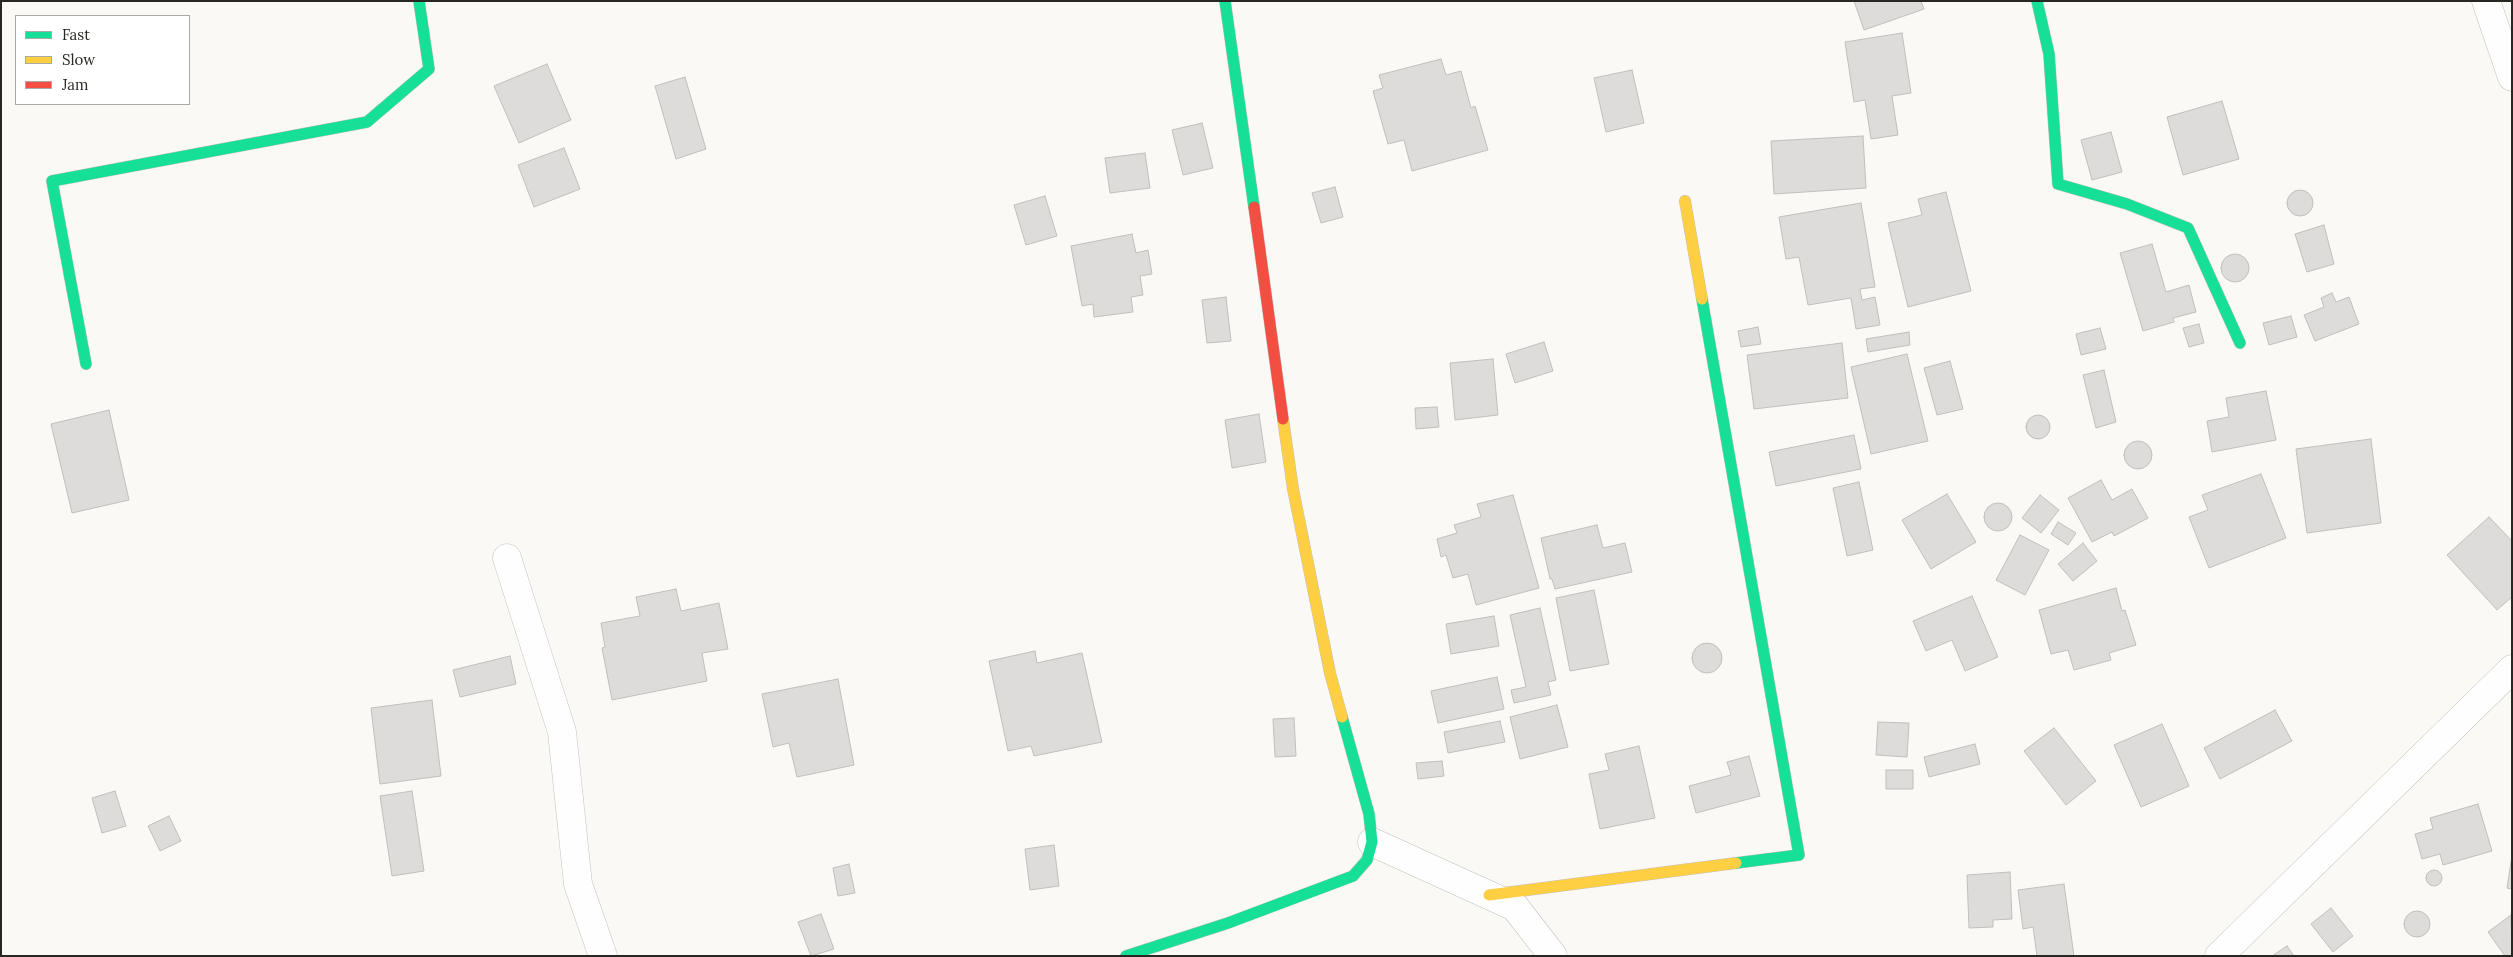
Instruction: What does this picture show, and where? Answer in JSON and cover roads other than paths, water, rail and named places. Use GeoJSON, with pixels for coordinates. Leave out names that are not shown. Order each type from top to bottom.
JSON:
{"type":"FeatureCollection","features":[{"type":"Feature","properties":{"kind":"street"},"geometry":{"type":"LineString","coordinates":[[86,364],[52,181],[367,122],[429,69],[419,1]]}},
{"type":"Feature","properties":{"kind":"street"},"geometry":{"type":"LineString","coordinates":[[1126,956],[1228,923],[1353,876],[1368,860],[1372,842],[1369,814],[1330,672],[1293,489],[1225,1]]}},
{"type":"Feature","properties":{"kind":"street"},"geometry":{"type":"LineString","coordinates":[[2037,1],[2049,54],[2058,184],[2127,204],[2188,228],[2240,343]]}},
{"type":"Feature","properties":{"kind":"street"},"geometry":{"type":"LineString","coordinates":[[2486,1],[2512,77]]}},
{"type":"Feature","properties":{"kind":"street"},"geometry":{"type":"LineString","coordinates":[[1489,895],[1798,856],[1685,201]]}},
{"type":"Feature","properties":{"kind":"street"},"geometry":{"type":"LineString","coordinates":[[507,558],[562,732],[578,884],[603,956]]}},
{"type":"Feature","properties":{"kind":"street"},"geometry":{"type":"LineString","coordinates":[[2219,956],[2512,670]]}},
{"type":"Feature","properties":{"kind":"street"},"geometry":{"type":"LineString","coordinates":[[1372,842],[1516,906],[1553,956]]}}]}
